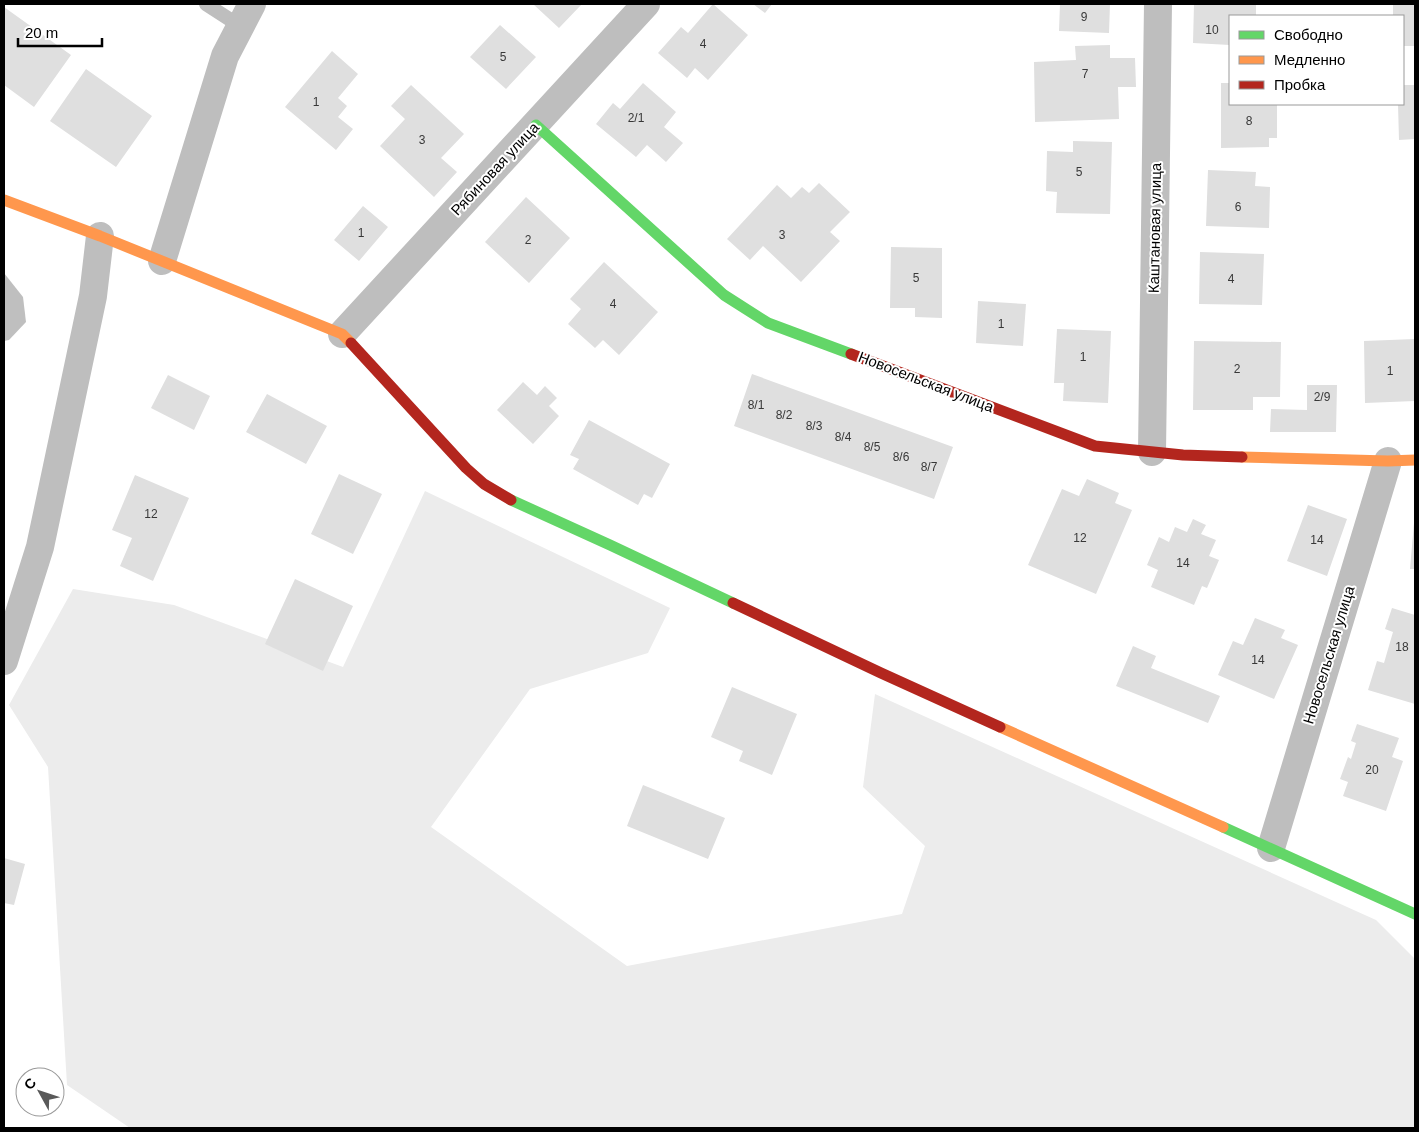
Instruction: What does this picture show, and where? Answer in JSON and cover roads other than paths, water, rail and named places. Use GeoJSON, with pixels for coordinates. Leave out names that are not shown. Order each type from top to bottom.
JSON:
{"type":"FeatureCollection","features":[{"type":"Feature","properties":{"kind":"street","name":"Рябиновая улица"},"geometry":{"type":"LineString","coordinates":[[342,334],[646,4]]}},
{"type":"Feature","properties":{"kind":"street","name":"Каштановая улица"},"geometry":{"type":"LineString","coordinates":[[1152,452],[1158,4]]}},
{"type":"Feature","properties":{"kind":"street"},"geometry":{"type":"LineString","coordinates":[[162,261],[225,56],[246,15]]}},
{"type":"Feature","properties":{"kind":"street","name":"Новосельская улица"},"geometry":{"type":"LineString","coordinates":[[536,124],[724,294],[768,323],[1095,446],[1183,455],[1388,461],[1415,460]]}},
{"type":"Feature","properties":{"kind":"street"},"geometry":{"type":"LineString","coordinates":[[4,200],[100,236],[342,334],[466,468],[484,484],[517,504],[610,545],[881,673],[1415,914]]}},
{"type":"Feature","properties":{"kind":"street"},"geometry":{"type":"LineString","coordinates":[[4,661],[40,547],[93,296],[100,236]]}},
{"type":"Feature","properties":{"kind":"street","name":"Новосельская улица"},"geometry":{"type":"LineString","coordinates":[[1271,848],[1388,461]]}},
{"type":"Feature","properties":{"kind":"lane"},"geometry":{"type":"LineString","coordinates":[[206,4],[246,15]]}}]}
